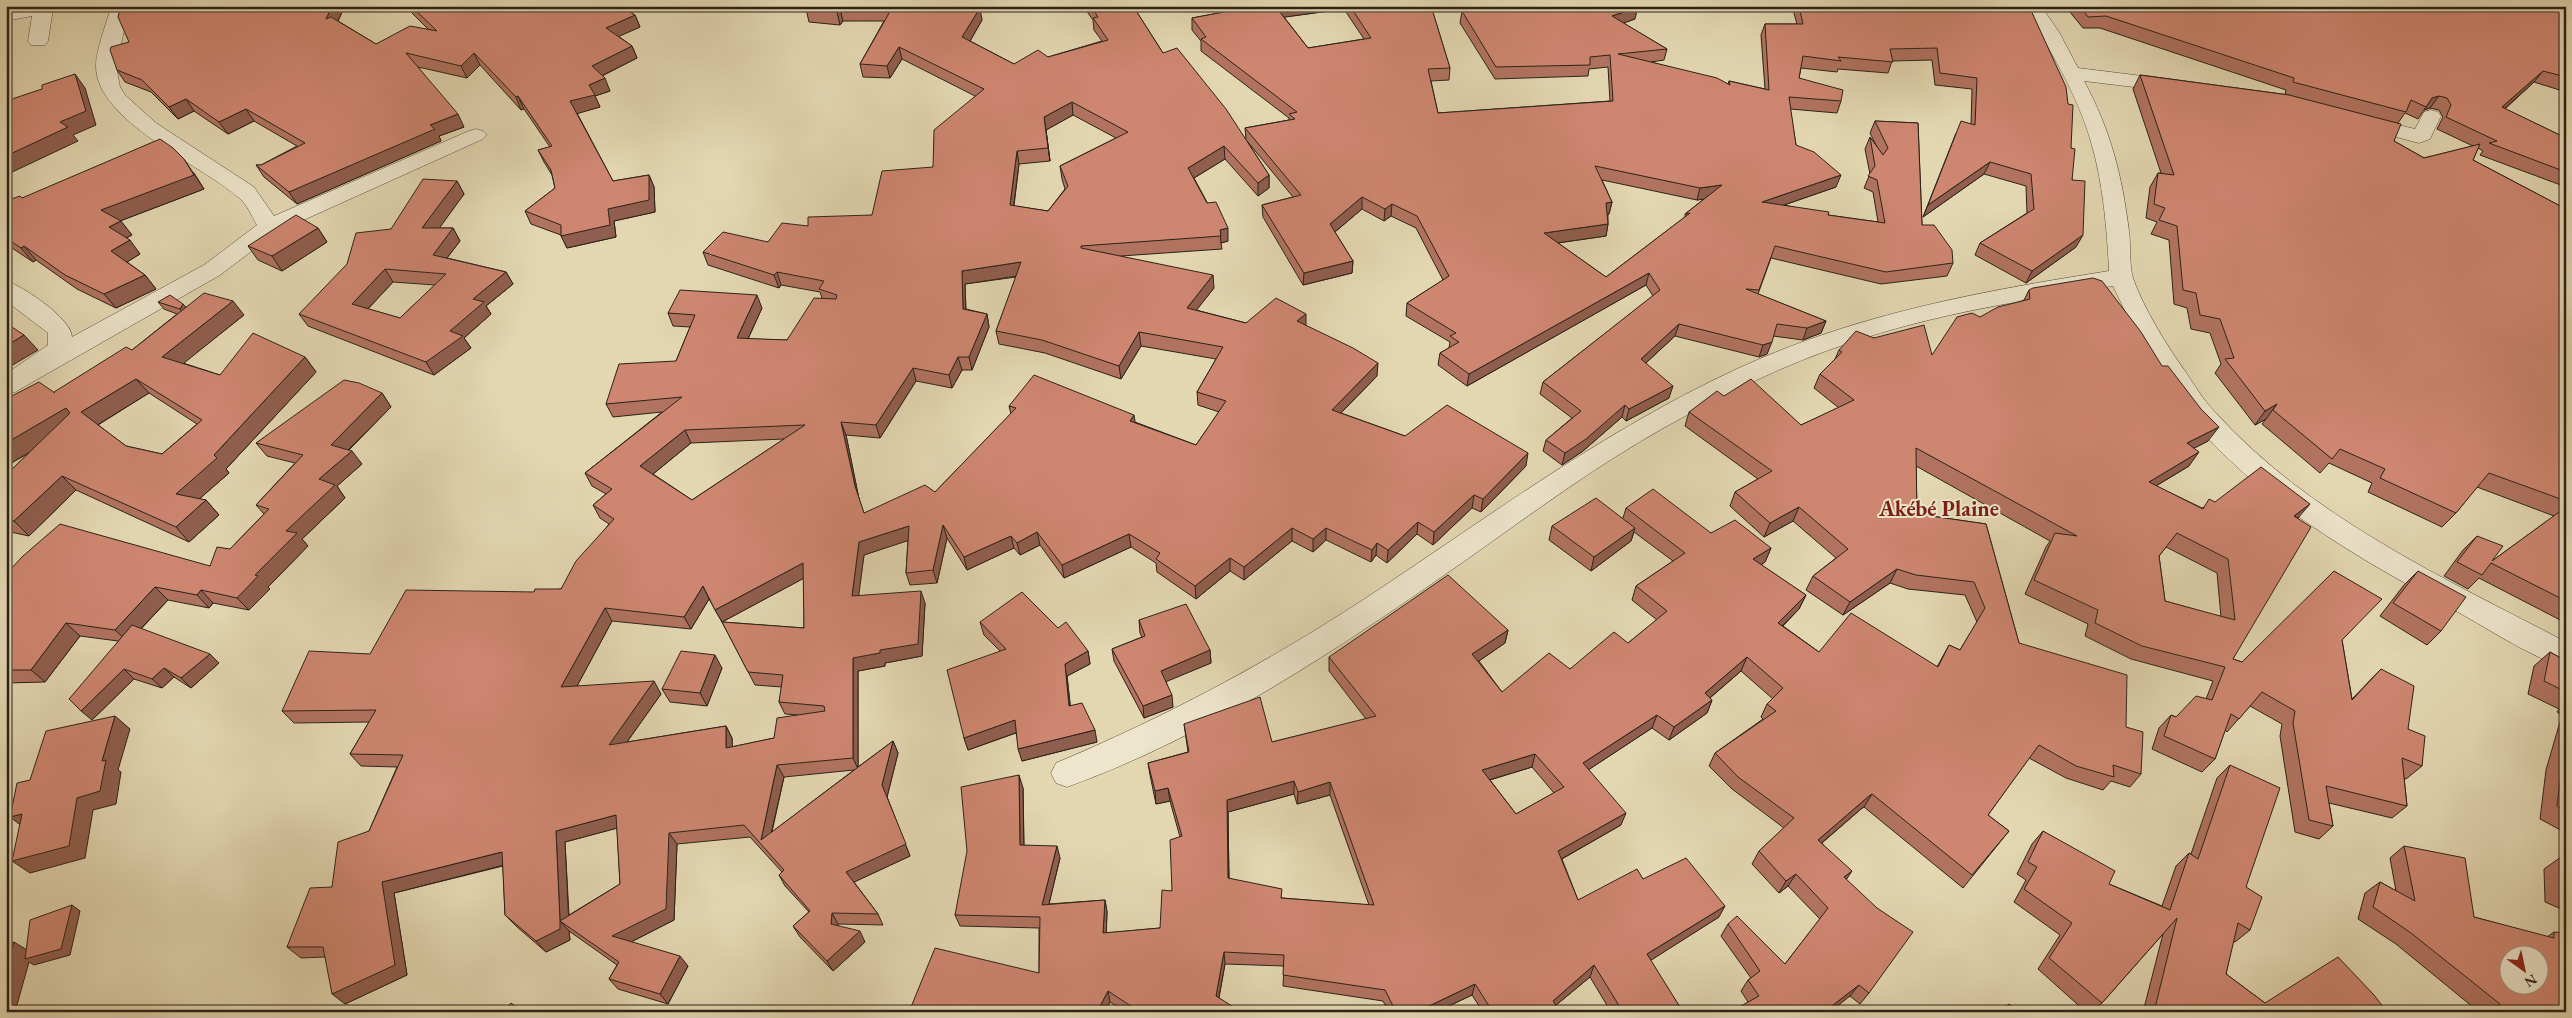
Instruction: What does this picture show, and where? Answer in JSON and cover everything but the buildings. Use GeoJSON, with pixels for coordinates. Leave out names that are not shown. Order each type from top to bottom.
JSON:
{"type":"FeatureCollection","features":[{"type":"Feature","properties":{"kind":"street"},"geometry":{"type":"LineString","coordinates":[[121,6],[106,65],[110,87],[116,99],[149,127],[225,176],[246,192],[255,202],[269,227]]}},
{"type":"Feature","properties":{"kind":"street"},"geometry":{"type":"LineString","coordinates":[[2032,6],[2049,32],[2090,111],[2102,144],[2118,231],[2122,277],[2138,314],[2169,369],[2204,417],[2240,455],[2273,484],[2350,538],[2413,575],[2566,656]]}},
{"type":"Feature","properties":{"kind":"street"},"geometry":{"type":"LineString","coordinates":[[6,14],[43,9],[38,41]]}},
{"type":"Feature","properties":{"kind":"street"},"geometry":{"type":"LineString","coordinates":[[2070,73],[2192,88]]}},
{"type":"Feature","properties":{"kind":"street"},"geometry":{"type":"LineString","coordinates":[[2339,116],[2419,137],[2423,136],[2431,116]]}},
{"type":"Feature","properties":{"kind":"street"},"geometry":{"type":"LineString","coordinates":[[6,386],[212,270],[269,227],[476,135]]}},
{"type":"Feature","properties":{"kind":"street"},"geometry":{"type":"LineString","coordinates":[[1067,773],[1114,753],[1238,691],[1456,553],[1571,473],[1656,421],[1753,372],[1825,342],[1889,323],[2000,295],[2122,277]]}},
{"type":"Feature","properties":{"kind":"street"},"geometry":{"type":"LineString","coordinates":[[6,289],[42,314],[60,330],[60,348],[37,368]]}},
{"type":"Feature","properties":{"kind":"district","name":"Akébé Plaine"},"geometry":{"type":"Point","coordinates":[1939,508]}}]}
